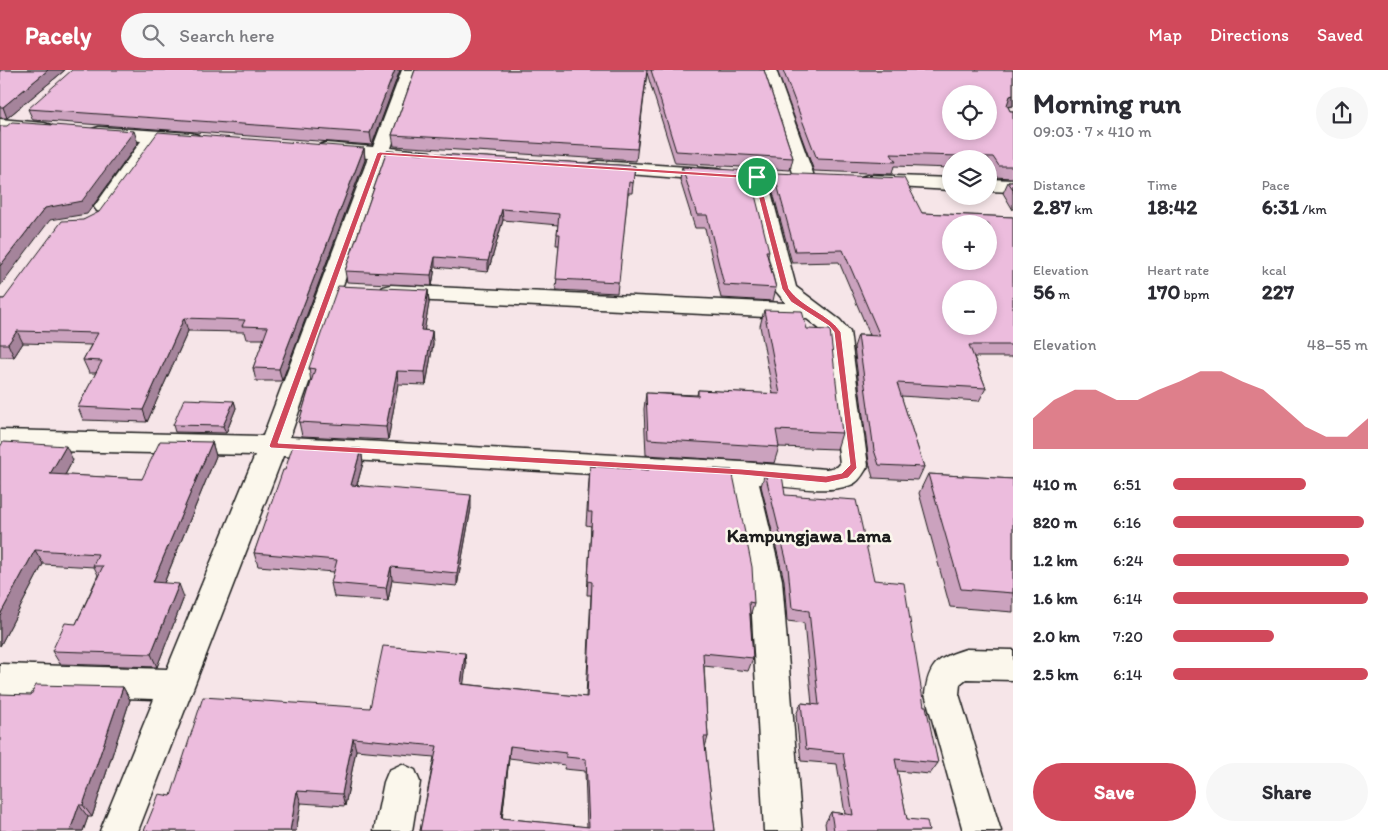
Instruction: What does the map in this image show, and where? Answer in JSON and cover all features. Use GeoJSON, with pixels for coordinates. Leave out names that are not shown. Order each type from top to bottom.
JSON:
{"type":"FeatureCollection","features":[{"type":"Feature","properties":{"kind":"street"},"geometry":{"type":"LineString","coordinates":[[119,831],[274,446],[350,291],[380,153],[410,70]]}},
{"type":"Feature","properties":{"kind":"street"},"geometry":{"type":"LineString","coordinates":[[768,70],[805,179]]}},
{"type":"Feature","properties":{"kind":"street"},"geometry":{"type":"LineString","coordinates":[[10,125],[213,141]]}},
{"type":"Feature","properties":{"kind":"street"},"geometry":{"type":"LineString","coordinates":[[92,223],[154,137]]}},
{"type":"Feature","properties":{"kind":"street"},"geometry":{"type":"LineString","coordinates":[[311,148],[438,157]]}},
{"type":"Feature","properties":{"kind":"street"},"geometry":{"type":"LineString","coordinates":[[583,166],[773,178],[824,179]]}},
{"type":"Feature","properties":{"kind":"street"},"geometry":{"type":"LineString","coordinates":[[0,440],[274,446],[742,472],[826,480],[845,476],[854,466],[838,332],[832,324],[794,300],[785,289],[773,178]]}},
{"type":"Feature","properties":{"kind":"street"},"geometry":{"type":"LineString","coordinates":[[854,180],[942,184]]}},
{"type":"Feature","properties":{"kind":"street"},"geometry":{"type":"LineString","coordinates":[[997,185],[1013,186]]}},
{"type":"Feature","properties":{"kind":"street"},"geometry":{"type":"LineString","coordinates":[[350,291],[813,312]]}},
{"type":"Feature","properties":{"kind":"street"},"geometry":{"type":"LineString","coordinates":[[742,472],[766,580],[783,831]]}},
{"type":"Feature","properties":{"kind":"street"},"geometry":{"type":"LineString","coordinates":[[982,831],[947,716],[942,694],[944,678],[953,668],[966,664],[1013,665]]}},
{"type":"Feature","properties":{"kind":"street"},"geometry":{"type":"LineString","coordinates":[[0,679],[177,685]]}},
{"type":"Feature","properties":{"kind":"street"},"geometry":{"type":"LineString","coordinates":[[393,831],[402,782]]}},
{"type":"Feature","properties":{"kind":"building"},"geometry":{"type":"Polygon","coordinates":[[[0,70],[48,70],[3,107],[0,107],[0,70]]]}},
{"type":"Feature","properties":{"kind":"building"},"geometry":{"type":"Polygon","coordinates":[[[72,70],[395,70],[370,133],[28,109],[72,70]]]}},
{"type":"Feature","properties":{"kind":"building"},"geometry":{"type":"Polygon","coordinates":[[[415,70],[647,70],[637,149],[392,135],[415,70]]]}},
{"type":"Feature","properties":{"kind":"building"},"geometry":{"type":"Polygon","coordinates":[[[651,70],[764,70],[793,158],[676,151],[651,70]]]}},
{"type":"Feature","properties":{"kind":"building"},"geometry":{"type":"Polygon","coordinates":[[[783,70],[1013,70],[1013,95],[1010,96],[1007,105],[1010,111],[1013,111],[1013,166],[999,166],[997,163],[997,150],[942,150],[942,156],[891,154],[896,162],[817,159],[783,70]]]}},
{"type":"Feature","properties":{"kind":"building"},"geometry":{"type":"Polygon","coordinates":[[[12,122],[134,131],[82,201],[45,208],[0,266],[0,126],[7,126],[12,122]]]}},
{"type":"Feature","properties":{"kind":"building"},"geometry":{"type":"Polygon","coordinates":[[[158,132],[364,148],[279,369],[253,368],[268,327],[242,326],[245,320],[184,318],[143,410],[78,407],[102,361],[83,360],[98,333],[17,331],[8,344],[0,344],[0,299],[4,299],[62,221],[83,220],[99,212],[158,132]]]}},
{"type":"Feature","properties":{"kind":"building"},"geometry":{"type":"Polygon","coordinates":[[[387,151],[635,166],[633,183],[629,182],[619,282],[556,279],[560,234],[557,234],[559,214],[502,209],[488,261],[435,257],[431,275],[345,271],[387,151]]]}},
{"type":"Feature","properties":{"kind":"building"},"geometry":{"type":"Polygon","coordinates":[[[682,167],[749,171],[776,288],[724,285],[707,215],[697,215],[682,167]]]}},
{"type":"Feature","properties":{"kind":"building"},"geometry":{"type":"Polygon","coordinates":[[[774,173],[904,178],[922,213],[968,215],[942,215],[942,270],[997,270],[997,216],[1013,217],[1013,345],[969,345],[986,388],[897,383],[924,467],[879,465],[874,450],[858,335],[880,336],[843,250],[795,251],[774,173]]]}},
{"type":"Feature","properties":{"kind":"building"},"geometry":{"type":"Polygon","coordinates":[[[1008,182],[1013,182],[1013,189],[1008,182]]]}},
{"type":"Feature","properties":{"kind":"building"},"geometry":{"type":"Polygon","coordinates":[[[338,286],[428,290],[421,330],[432,331],[425,372],[397,371],[386,427],[299,422],[315,369],[309,368],[338,286]]]}},
{"type":"Feature","properties":{"kind":"building"},"geometry":{"type":"Polygon","coordinates":[[[764,310],[802,311],[807,329],[830,330],[842,433],[776,430],[779,447],[648,439],[646,393],[698,396],[698,390],[780,394],[764,310]]]}},
{"type":"Feature","properties":{"kind":"building"},"geometry":{"type":"Polygon","coordinates":[[[184,399],[234,401],[223,426],[173,425],[184,399]]]}},
{"type":"Feature","properties":{"kind":"building"},"geometry":{"type":"Polygon","coordinates":[[[160,441],[212,442],[153,582],[179,584],[151,654],[52,651],[65,623],[76,624],[103,566],[93,566],[98,554],[35,550],[0,615],[0,447],[3,442],[66,446],[50,474],[142,479],[160,441]]]}},
{"type":"Feature","properties":{"kind":"building"},"geometry":{"type":"Polygon","coordinates":[[[293,445],[361,449],[351,485],[471,495],[457,573],[391,567],[386,588],[331,583],[337,560],[254,553],[293,445]]]}},
{"type":"Feature","properties":{"kind":"building"},"geometry":{"type":"Polygon","coordinates":[[[649,465],[732,470],[752,567],[754,603],[749,602],[753,658],[703,653],[708,737],[704,737],[715,831],[420,831],[437,746],[353,738],[342,794],[297,791],[290,831],[144,831],[159,794],[171,796],[203,697],[370,708],[383,646],[465,653],[461,684],[587,697],[592,582],[588,581],[592,512],[588,512],[590,466],[649,470],[649,465]],[[510,746],[501,818],[589,827],[586,759],[566,757],[566,753],[510,746]]]}},
{"type":"Feature","properties":{"kind":"building"},"geometry":{"type":"Polygon","coordinates":[[[765,473],[782,475],[785,495],[856,500],[874,580],[904,583],[924,706],[926,706],[938,763],[895,759],[907,819],[927,821],[929,831],[834,831],[831,812],[853,815],[843,753],[806,749],[801,703],[819,705],[809,611],[792,608],[788,567],[765,473]]]}},
{"type":"Feature","properties":{"kind":"building"},"geometry":{"type":"Polygon","coordinates":[[[928,474],[1013,479],[1013,593],[961,589],[928,474]]]}},
{"type":"Feature","properties":{"kind":"building"},"geometry":{"type":"Polygon","coordinates":[[[36,685],[123,687],[83,805],[79,805],[70,831],[0,831],[0,694],[31,695],[36,685]]]}},
{"type":"Feature","properties":{"kind":"district","name":"Kampungjawa Lama"},"geometry":{"type":"Point","coordinates":[809,535]}},
{"type":"Feature","properties":{"kind":"route"},"geometry":{"type":"LineString","coordinates":[[380,153],[757,177],[785,289],[794,300],[832,324],[838,332],[854,466],[845,476],[826,480],[742,472],[274,446],[380,153]]}}]}
